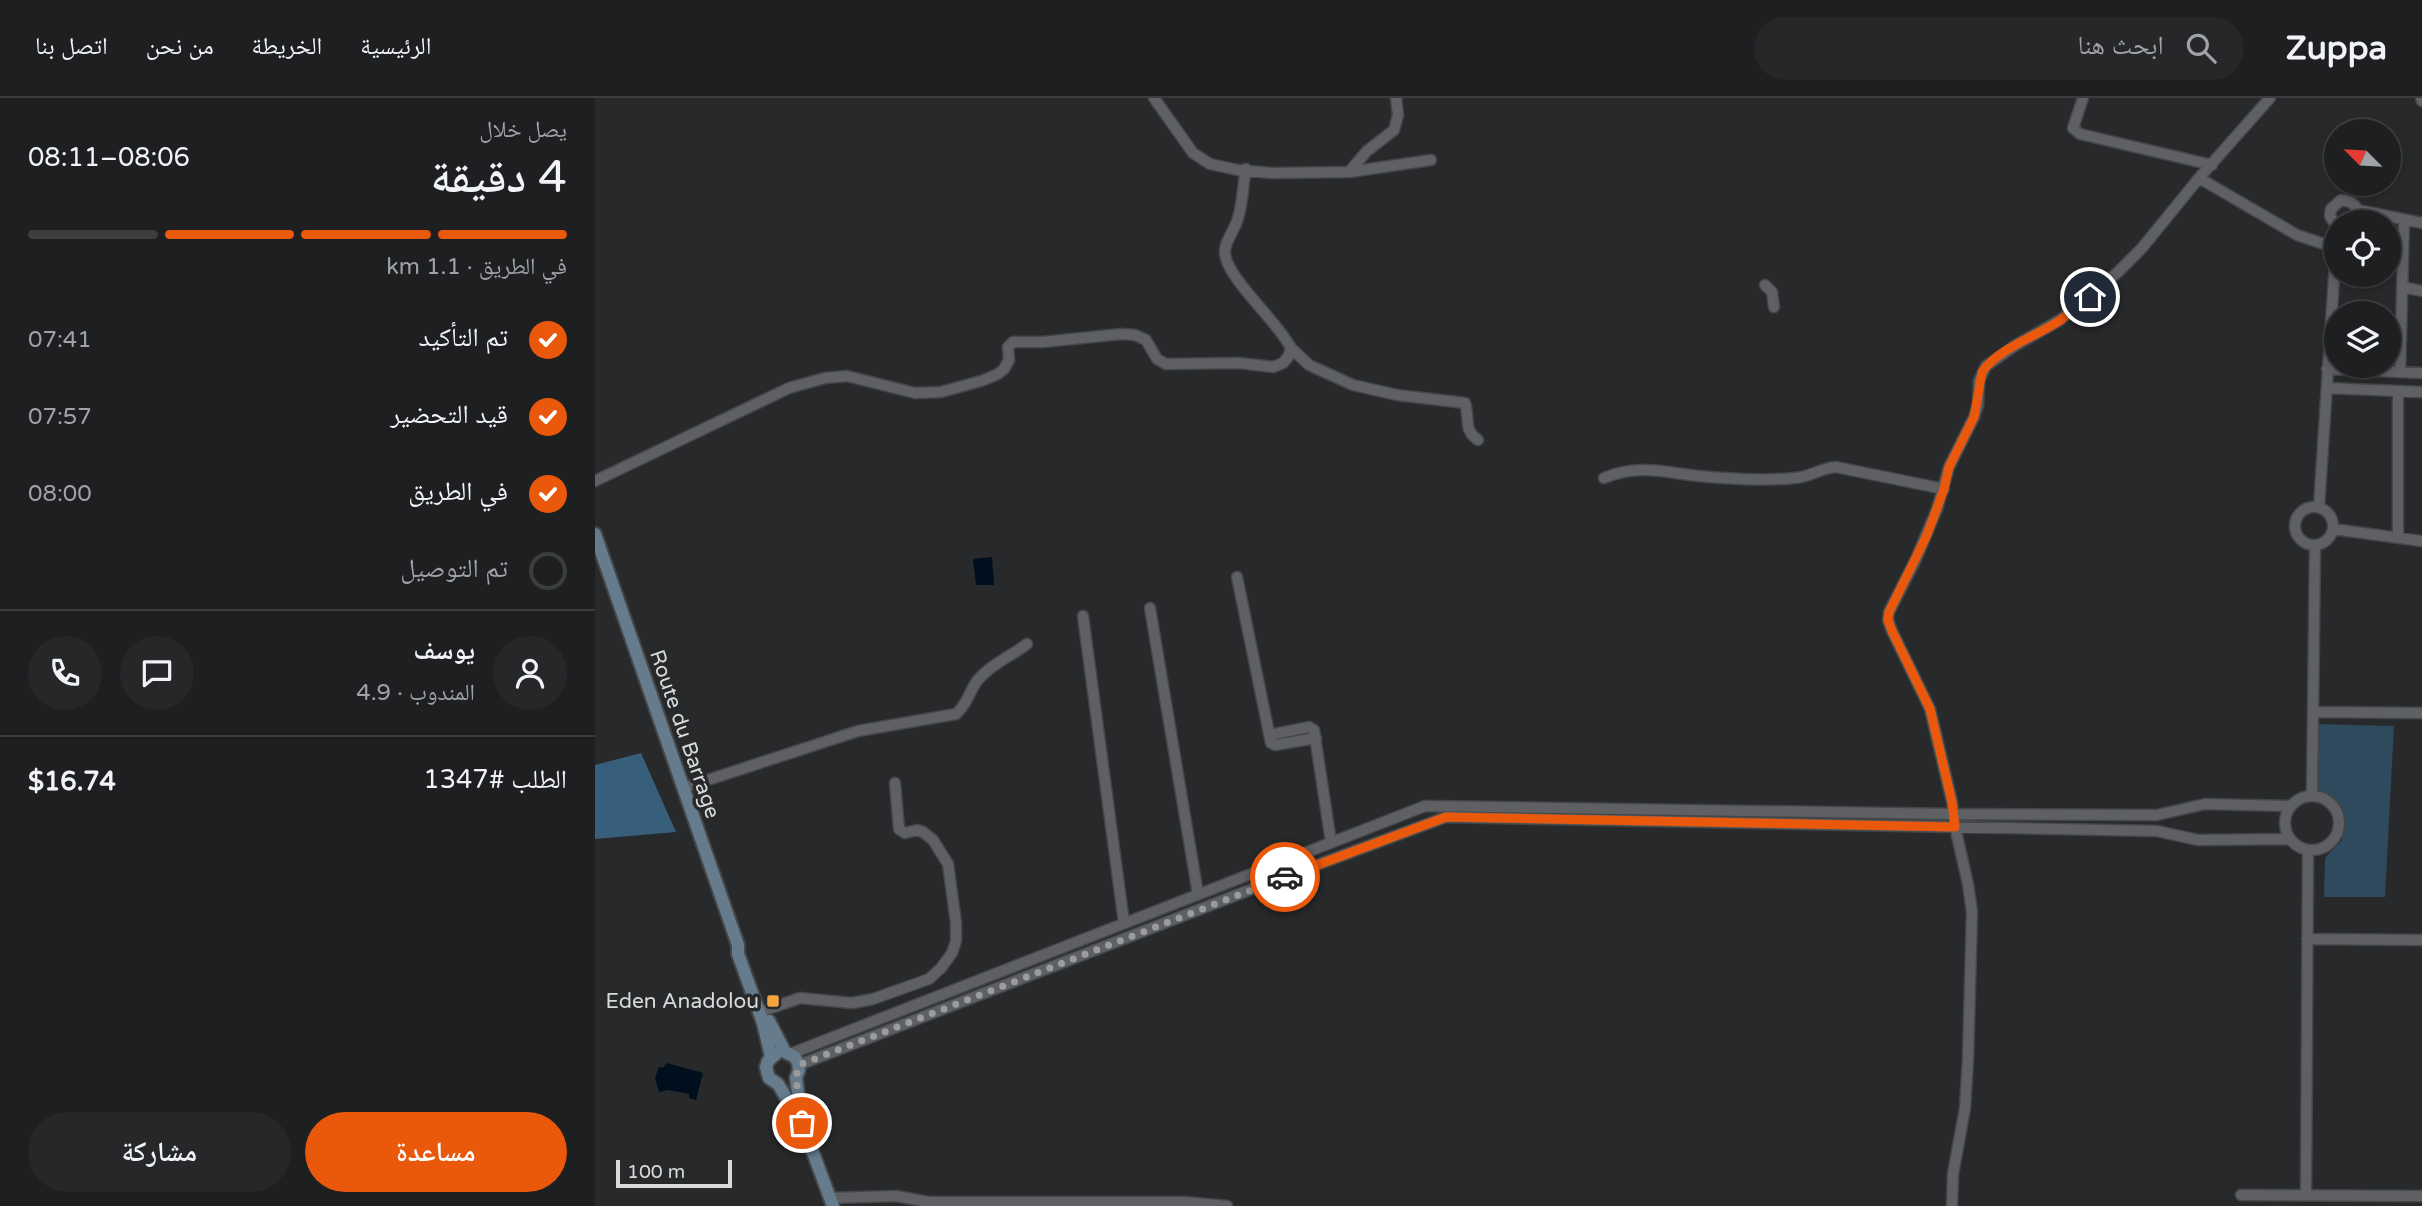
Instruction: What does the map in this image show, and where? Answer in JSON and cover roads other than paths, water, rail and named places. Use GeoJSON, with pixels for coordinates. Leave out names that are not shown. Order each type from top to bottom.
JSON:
{"type":"FeatureCollection","features":[{"type":"Feature","properties":{"kind":"main road","name":"Route du Barrage"},"geometry":{"type":"LineString","coordinates":[[595,534],[760,1015],[771,1057],[766,1067],[769,1079],[778,1084],[802,1123],[831,1202]]}},
{"type":"Feature","properties":{"kind":"main road","name":"Route du Barrage"},"geometry":{"type":"LineString","coordinates":[[738,947],[746,957],[773,1032],[787,1053],[795,1057],[802,1123]]}},
{"type":"Feature","properties":{"kind":"main road"},"geometry":{"type":"LineString","coordinates":[[771,1057],[778,1053],[787,1053]]}},
{"type":"Feature","properties":{"kind":"main road"},"geometry":{"type":"LineString","coordinates":[[778,1084],[788,1084],[797,1072]]}},
{"type":"Feature","properties":{"kind":"street"},"geometry":{"type":"LineString","coordinates":[[1154,98],[1200,159],[1229,168],[1295,174],[1349,172],[1431,160]]}},
{"type":"Feature","properties":{"kind":"street"},"geometry":{"type":"LineString","coordinates":[[1349,172],[1367,151],[1394,131],[1398,115],[1396,98]]}},
{"type":"Feature","properties":{"kind":"street"},"geometry":{"type":"LineString","coordinates":[[2083,98],[2073,128],[2080,135],[2212,166]]}},
{"type":"Feature","properties":{"kind":"street"},"geometry":{"type":"LineString","coordinates":[[1952,1206],[1953,1174],[1965,1108],[1972,912],[1952,802],[1930,709],[1912,676],[1888,620],[1891,605],[1916,559],[1944,489],[1949,467],[1974,417],[1978,405],[1979,381],[1986,366],[2060,320],[2108,281],[2142,247],[2270,98]]}},
{"type":"Feature","properties":{"kind":"street"},"geometry":{"type":"LineString","coordinates":[[1247,169],[1238,217],[1226,243],[1225,257],[1237,278],[1291,348],[1309,365],[1353,385],[1397,395],[1465,403],[1468,429],[1478,440]]}},
{"type":"Feature","properties":{"kind":"street"},"geometry":{"type":"LineString","coordinates":[[2199,178],[2297,235],[2324,243]]}},
{"type":"Feature","properties":{"kind":"street"},"geometry":{"type":"LineString","coordinates":[[2331,210],[2341,200],[2348,201],[2358,210]]}},
{"type":"Feature","properties":{"kind":"street"},"geometry":{"type":"LineString","coordinates":[[2401,219],[2422,223]]}},
{"type":"Feature","properties":{"kind":"street"},"geometry":{"type":"LineString","coordinates":[[2401,330],[2404,220]]}},
{"type":"Feature","properties":{"kind":"street"},"geometry":{"type":"LineString","coordinates":[[1765,285],[1772,292],[1775,307]]}},
{"type":"Feature","properties":{"kind":"street"},"geometry":{"type":"LineString","coordinates":[[2402,287],[2422,291]]}},
{"type":"Feature","properties":{"kind":"street"},"geometry":{"type":"LineString","coordinates":[[595,481],[774,394],[825,378],[847,376],[915,393],[941,392],[981,382],[998,374],[1007,365],[1008,347],[1013,342],[1043,342],[1121,334],[1144,338],[1157,359],[1166,364],[1225,363],[1273,366],[1283,363],[1291,348]]}},
{"type":"Feature","properties":{"kind":"street"},"geometry":{"type":"LineString","coordinates":[[2401,372],[2422,373]]}},
{"type":"Feature","properties":{"kind":"street"},"geometry":{"type":"LineString","coordinates":[[2319,507],[2327,378]]}},
{"type":"Feature","properties":{"kind":"street"},"geometry":{"type":"LineString","coordinates":[[2327,388],[2422,392]]}},
{"type":"Feature","properties":{"kind":"street"},"geometry":{"type":"LineString","coordinates":[[2398,392],[2398,538]]}},
{"type":"Feature","properties":{"kind":"street"},"geometry":{"type":"LineString","coordinates":[[1604,478],[1622,471],[1646,469],[1735,479],[1798,478],[1824,468],[1836,467],[1944,489]]}},
{"type":"Feature","properties":{"kind":"street"},"geometry":{"type":"LineString","coordinates":[[2319,507],[2327,512],[2333,529],[2326,540],[2315,545],[2306,543],[2298,537],[2296,519],[2301,511],[2319,507]]}},
{"type":"Feature","properties":{"kind":"street"},"geometry":{"type":"LineString","coordinates":[[2333,529],[2422,541]]}},
{"type":"Feature","properties":{"kind":"street"},"geometry":{"type":"LineString","coordinates":[[2312,795],[2315,545]]}},
{"type":"Feature","properties":{"kind":"street"},"geometry":{"type":"LineString","coordinates":[[1237,577],[1269,735],[1309,727],[1314,730],[1331,842]]}},
{"type":"Feature","properties":{"kind":"street"},"geometry":{"type":"LineString","coordinates":[[1150,608],[1198,894]]}},
{"type":"Feature","properties":{"kind":"street"},"geometry":{"type":"LineString","coordinates":[[1083,616],[1124,923]]}},
{"type":"Feature","properties":{"kind":"street"},"geometry":{"type":"LineString","coordinates":[[683,788],[858,731],[956,714],[966,703],[977,681],[1027,644]]}},
{"type":"Feature","properties":{"kind":"street"},"geometry":{"type":"LineString","coordinates":[[2313,712],[2422,713]]}},
{"type":"Feature","properties":{"kind":"street"},"geometry":{"type":"LineString","coordinates":[[765,1010],[800,998],[852,1003],[873,999],[929,979],[951,953],[956,941],[956,923],[948,864],[938,846],[923,832],[917,830],[905,833],[899,829],[895,783]]}},
{"type":"Feature","properties":{"kind":"street"},"geometry":{"type":"LineString","coordinates":[[2312,795],[2332,804],[2338,814],[2339,825],[2336,836],[2329,845],[2308,851],[2297,847],[2284,828],[2290,806],[2300,798],[2312,795]]}},
{"type":"Feature","properties":{"kind":"street"},"geometry":{"type":"LineString","coordinates":[[787,1053],[1425,806],[2162,815],[2205,804],[2290,806]]}},
{"type":"Feature","properties":{"kind":"street"},"geometry":{"type":"LineString","coordinates":[[797,1072],[1223,900],[1446,817],[2162,831],[2198,840],[2289,839]]}},
{"type":"Feature","properties":{"kind":"street"},"geometry":{"type":"LineString","coordinates":[[2305,1195],[2308,851]]}},
{"type":"Feature","properties":{"kind":"street"},"geometry":{"type":"LineString","coordinates":[[2307,939],[2422,940]]}},
{"type":"Feature","properties":{"kind":"street"},"geometry":{"type":"LineString","coordinates":[[2241,1195],[2422,1196]]}},
{"type":"Feature","properties":{"kind":"street"},"geometry":{"type":"LineString","coordinates":[[831,1202],[896,1196],[928,1202],[1150,1202],[1227,1206]]}},
{"type":"Feature","properties":{"kind":"place","name":"Eden Anadolou"},"geometry":{"type":"Point","coordinates":[773,1001]}}]}
